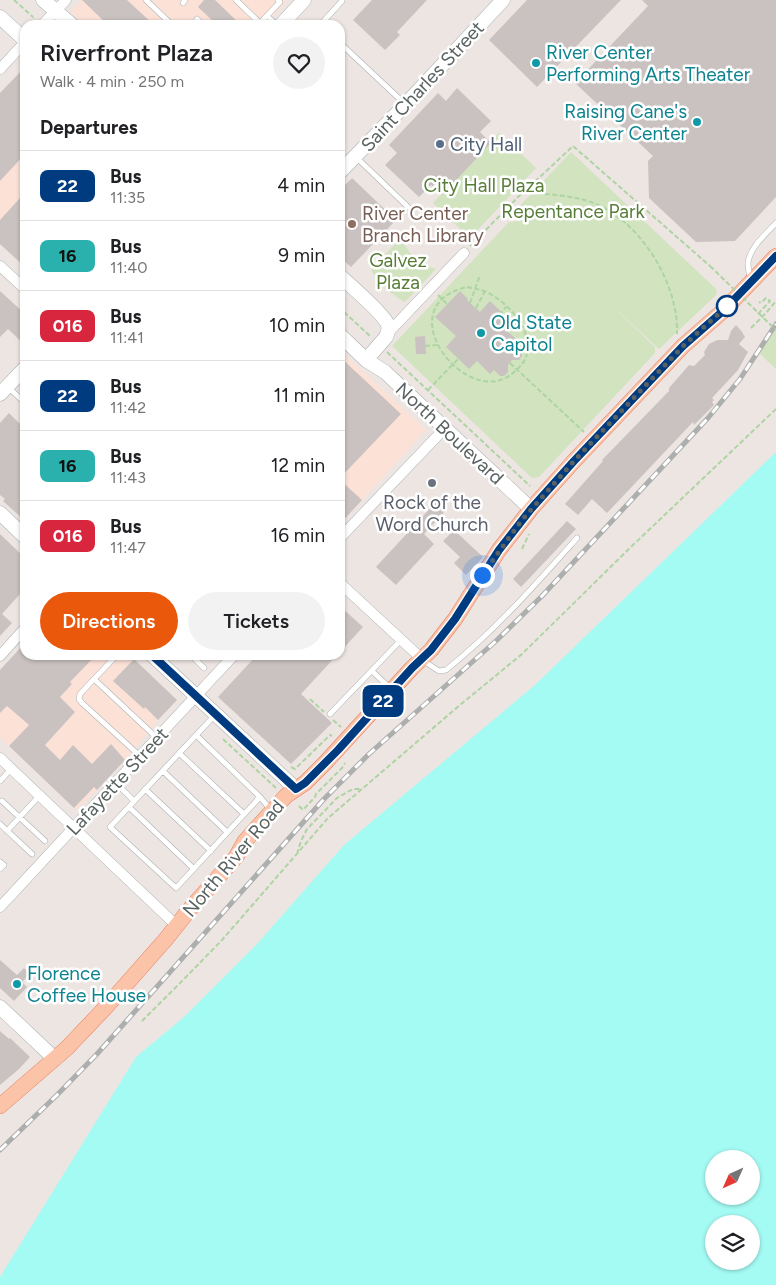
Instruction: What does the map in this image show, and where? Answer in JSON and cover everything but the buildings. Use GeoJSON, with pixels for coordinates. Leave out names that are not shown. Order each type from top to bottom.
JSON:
{"type":"FeatureCollection","features":[{"type":"Feature","properties":{"kind":"main road","name":"North River Road"},"geometry":{"type":"LineString","coordinates":[[0,1106],[55,1059],[112,1001],[236,857],[246,841],[272,811],[287,795],[305,783],[342,746],[412,668],[422,660],[452,624],[499,550],[531,509],[683,346],[723,311],[776,256]]}},
{"type":"Feature","properties":{"kind":"street"},"geometry":{"type":"LineString","coordinates":[[43,0],[66,20]]}},
{"type":"Feature","properties":{"kind":"street"},"geometry":{"type":"LineString","coordinates":[[47,20],[66,0]]}},
{"type":"Feature","properties":{"kind":"street"},"geometry":{"type":"LineString","coordinates":[[284,20],[304,0]]}},
{"type":"Feature","properties":{"kind":"street","name":"Saint Charles Street"},"geometry":{"type":"LineString","coordinates":[[345,167],[503,0]]}},
{"type":"Feature","properties":{"kind":"street"},"geometry":{"type":"LineString","coordinates":[[0,17],[20,36]]}},
{"type":"Feature","properties":{"kind":"street"},"geometry":{"type":"LineString","coordinates":[[0,69],[20,47]]}},
{"type":"Feature","properties":{"kind":"street"},"geometry":{"type":"LineString","coordinates":[[366,360],[388,333],[464,253]]}},
{"type":"Feature","properties":{"kind":"street"},"geometry":{"type":"LineString","coordinates":[[0,266],[20,284]]}},
{"type":"Feature","properties":{"kind":"street"},"geometry":{"type":"LineString","coordinates":[[345,281],[384,318],[388,324],[388,333]]}},
{"type":"Feature","properties":{"kind":"street","name":"North Boulevard"},"geometry":{"type":"LineString","coordinates":[[345,340],[366,360],[385,372],[531,509]]}},
{"type":"Feature","properties":{"kind":"street"},"geometry":{"type":"LineString","coordinates":[[4,391],[20,373]]}},
{"type":"Feature","properties":{"kind":"street"},"geometry":{"type":"LineString","coordinates":[[345,533],[445,428]]}},
{"type":"Feature","properties":{"kind":"street"},"geometry":{"type":"LineString","coordinates":[[3,514],[20,532]]}},
{"type":"Feature","properties":{"kind":"street"},"geometry":{"type":"LineString","coordinates":[[345,588],[422,660]]}},
{"type":"Feature","properties":{"kind":"street"},"geometry":{"type":"LineString","coordinates":[[0,656],[20,634]]}},
{"type":"Feature","properties":{"kind":"street"},"geometry":{"type":"LineString","coordinates":[[160,660],[296,789]]}},
{"type":"Feature","properties":{"kind":"street","name":"Lafayette Street"},"geometry":{"type":"LineString","coordinates":[[0,907],[229,660]]}},
{"type":"Feature","properties":{"kind":"street"},"geometry":{"type":"LineString","coordinates":[[0,758],[177,926]]}},
{"type":"Feature","properties":{"kind":"street"},"geometry":{"type":"LineString","coordinates":[[0,1007],[55,1059]]}},
{"type":"Feature","properties":{"kind":"lane"},"geometry":{"type":"LineString","coordinates":[[146,0],[167,20]]}},
{"type":"Feature","properties":{"kind":"lane"},"geometry":{"type":"LineString","coordinates":[[236,0],[257,20]]}},
{"type":"Feature","properties":{"kind":"lane"},"geometry":{"type":"LineString","coordinates":[[263,20],[280,2],[278,0]]}},
{"type":"Feature","properties":{"kind":"lane"},"geometry":{"type":"LineString","coordinates":[[324,20],[342,1]]}},
{"type":"Feature","properties":{"kind":"lane"},"geometry":{"type":"LineString","coordinates":[[267,16],[272,20]]}},
{"type":"Feature","properties":{"kind":"lane"},"geometry":{"type":"LineString","coordinates":[[345,48],[405,105]]}},
{"type":"Feature","properties":{"kind":"lane"},"geometry":{"type":"LineString","coordinates":[[356,156],[408,207]]}},
{"type":"Feature","properties":{"kind":"lane"},"geometry":{"type":"LineString","coordinates":[[751,282],[748,264],[751,253],[776,223]]}},
{"type":"Feature","properties":{"kind":"lane"},"geometry":{"type":"LineString","coordinates":[[4,391],[20,399]]}},
{"type":"Feature","properties":{"kind":"lane"},"geometry":{"type":"LineString","coordinates":[[422,660],[439,671],[446,670],[496,625],[578,538]]}},
{"type":"Feature","properties":{"kind":"lane"},"geometry":{"type":"LineString","coordinates":[[330,714],[401,640]]}},
{"type":"Feature","properties":{"kind":"lane"},"geometry":{"type":"LineString","coordinates":[[112,660],[80,694],[80,701],[140,756]]}},
{"type":"Feature","properties":{"kind":"lane"},"geometry":{"type":"LineString","coordinates":[[196,660],[204,668]]}},
{"type":"Feature","properties":{"kind":"lane"},"geometry":{"type":"LineString","coordinates":[[372,670],[392,690]]}},
{"type":"Feature","properties":{"kind":"lane"},"geometry":{"type":"LineString","coordinates":[[94,679],[157,738]]}},
{"type":"Feature","properties":{"kind":"lane"},"geometry":{"type":"LineString","coordinates":[[216,714],[110,827],[176,888],[260,797]]}},
{"type":"Feature","properties":{"kind":"lane"},"geometry":{"type":"LineString","coordinates":[[196,735],[272,811]]}},
{"type":"Feature","properties":{"kind":"lane"},"geometry":{"type":"LineString","coordinates":[[179,753],[244,814]]}},
{"type":"Feature","properties":{"kind":"lane"},"geometry":{"type":"LineString","coordinates":[[0,781],[11,768]]}},
{"type":"Feature","properties":{"kind":"lane"},"geometry":{"type":"LineString","coordinates":[[162,771],[227,832]]}},
{"type":"Feature","properties":{"kind":"lane"},"geometry":{"type":"LineString","coordinates":[[116,783],[134,801]]}},
{"type":"Feature","properties":{"kind":"lane"},"geometry":{"type":"LineString","coordinates":[[145,789],[210,851]]}},
{"type":"Feature","properties":{"kind":"lane"},"geometry":{"type":"LineString","coordinates":[[7,831],[40,795]]}},
{"type":"Feature","properties":{"kind":"lane"},"geometry":{"type":"LineString","coordinates":[[2,801],[45,840]]}},
{"type":"Feature","properties":{"kind":"lane"},"geometry":{"type":"LineString","coordinates":[[129,807],[194,869]]}},
{"type":"Feature","properties":{"kind":"lane"},"geometry":{"type":"LineString","coordinates":[[0,824],[32,854]]}},
{"type":"Feature","properties":{"kind":"lane"},"geometry":{"type":"LineString","coordinates":[[0,862],[4,865],[0,869]]}},
{"type":"Feature","properties":{"kind":"path"},"geometry":{"type":"LineString","coordinates":[[14,0],[33,17],[32,20]]}},
{"type":"Feature","properties":{"kind":"path"},"geometry":{"type":"LineString","coordinates":[[464,253],[523,192],[573,146],[710,266],[776,330]]}},
{"type":"Feature","properties":{"kind":"path"},"geometry":{"type":"LineString","coordinates":[[523,192],[588,201],[606,209],[623,221],[655,258],[669,288],[676,316],[677,334]]}},
{"type":"Feature","properties":{"kind":"path"},"geometry":{"type":"LineString","coordinates":[[470,303],[480,275]]}},
{"type":"Feature","properties":{"kind":"path"},"geometry":{"type":"LineString","coordinates":[[430,288],[450,307]]}},
{"type":"Feature","properties":{"kind":"path"},"geometry":{"type":"LineString","coordinates":[[475,288],[485,291],[507,306],[520,321],[528,344],[524,363],[508,378],[498,382],[483,382],[466,375],[453,364],[437,345],[432,327],[434,310],[442,299],[457,289],[475,288]]}},
{"type":"Feature","properties":{"kind":"path"},"geometry":{"type":"LineString","coordinates":[[476,308],[485,291]]}},
{"type":"Feature","properties":{"kind":"path"},"geometry":{"type":"LineString","coordinates":[[758,314],[770,302],[766,298],[761,304],[759,302]]}},
{"type":"Feature","properties":{"kind":"path"},"geometry":{"type":"LineString","coordinates":[[751,328],[776,301]]}},
{"type":"Feature","properties":{"kind":"path"},"geometry":{"type":"LineString","coordinates":[[499,315],[507,306]]}},
{"type":"Feature","properties":{"kind":"path"},"geometry":{"type":"LineString","coordinates":[[345,313],[372,338]]}},
{"type":"Feature","properties":{"kind":"path"},"geometry":{"type":"LineString","coordinates":[[425,346],[437,345]]}},
{"type":"Feature","properties":{"kind":"path"},"geometry":{"type":"LineString","coordinates":[[387,352],[531,486],[527,490]]}},
{"type":"Feature","properties":{"kind":"path"},"geometry":{"type":"LineString","coordinates":[[427,390],[461,356]]}},
{"type":"Feature","properties":{"kind":"path"},"geometry":{"type":"LineString","coordinates":[[510,362],[594,441]]}},
{"type":"Feature","properties":{"kind":"path"},"geometry":{"type":"LineString","coordinates":[[142,1021],[222,940],[328,818],[522,654],[640,538],[776,410]]}},
{"type":"Feature","properties":{"kind":"path"},"geometry":{"type":"LineString","coordinates":[[522,548],[532,528]]}},
{"type":"Feature","properties":{"kind":"path"},"geometry":{"type":"LineString","coordinates":[[290,767],[295,770],[330,735],[342,746]]}},
{"type":"Feature","properties":{"kind":"path"},"geometry":{"type":"LineString","coordinates":[[299,806],[302,810],[345,763]]}},
{"type":"Feature","properties":{"kind":"path"},"geometry":{"type":"LineString","coordinates":[[296,855],[307,829],[337,798],[353,789],[362,789]]}},
{"type":"Feature","properties":{"kind":"shaded area"},"geometry":{"type":"Polygon","coordinates":[[[81,0],[288,0],[270,20],[79,20],[70,12],[81,0]]]}},
{"type":"Feature","properties":{"kind":"shaded area"},"geometry":{"type":"Polygon","coordinates":[[[20,72],[20,262],[0,244],[0,93],[20,72]]]}},
{"type":"Feature","properties":{"kind":"shaded area"},"geometry":{"type":"Polygon","coordinates":[[[345,355],[426,430],[345,519],[345,355]]]}},
{"type":"Feature","properties":{"kind":"shaded area"},"geometry":{"type":"Polygon","coordinates":[[[20,658],[20,660],[135,660],[177,699],[127,758],[77,809],[0,738],[0,670],[20,658]]]}},
{"type":"Feature","properties":{"kind":"green space","name":"City Hall Plaza"},"geometry":{"type":"Polygon","coordinates":[[[499,133],[536,168],[470,238],[433,203],[499,133]]]}},
{"type":"Feature","properties":{"kind":"green space","name":"Repentance Park"},"geometry":{"type":"Polygon","coordinates":[[[571,152],[717,292],[659,349],[603,297],[655,347],[655,353],[539,477],[532,478],[392,346],[509,222],[522,221],[513,213],[571,152]]]}},
{"type":"Feature","properties":{"kind":"green space","name":"Galvez Plaza"},"geometry":{"type":"Polygon","coordinates":[[[401,237],[414,257],[436,269],[405,302],[386,288],[371,270],[401,237]]]}},
{"type":"Feature","properties":{"kind":"green space"},"geometry":{"type":"Polygon","coordinates":[[[776,322],[776,369],[758,352],[776,322]]]}},
{"type":"Feature","properties":{"kind":"water"},"geometry":{"type":"Polygon","coordinates":[[[776,452],[776,1285],[0,1285],[0,1277],[136,1057],[184,1017],[258,943],[344,845],[535,685],[776,452]]]}},
{"type":"Feature","properties":{"kind":"railway"},"geometry":{"type":"LineString","coordinates":[[0,1150],[97,1054],[324,799],[369,754],[497,640],[542,596],[708,418],[740,379],[776,324]]}},
{"type":"Feature","properties":{"kind":"bus line","name":"22"},"geometry":{"type":"LineString","coordinates":[[157,660],[296,789],[305,783],[338,750],[412,668],[431,650],[452,624],[499,550],[531,509],[574,461],[683,346],[723,311],[776,256]]}},
{"type":"Feature","properties":{"kind":"place","name":"River Center Performing Arts Theater"},"geometry":{"type":"Point","coordinates":[536,63]}},
{"type":"Feature","properties":{"kind":"place","name":"Raising Cane's River Center"},"geometry":{"type":"Point","coordinates":[697,122]}},
{"type":"Feature","properties":{"kind":"place","name":"City Hall"},"geometry":{"type":"Point","coordinates":[440,144]}},
{"type":"Feature","properties":{"kind":"place","name":"River Center Branch Library"},"geometry":{"type":"Point","coordinates":[352,224]}},
{"type":"Feature","properties":{"kind":"place","name":"Old State Capitol"},"geometry":{"type":"Point","coordinates":[481,333]}},
{"type":"Feature","properties":{"kind":"place","name":"Rock of the Word Church"},"geometry":{"type":"Point","coordinates":[432,483]}},
{"type":"Feature","properties":{"kind":"place","name":"Florence Coffee House"},"geometry":{"type":"Point","coordinates":[17,984]}},
{"type":"Feature","properties":{"kind":"route"},"geometry":{"type":"LineString","coordinates":[[482,575],[522,520],[574,461],[683,346],[732,302],[727,306]]}}]}
